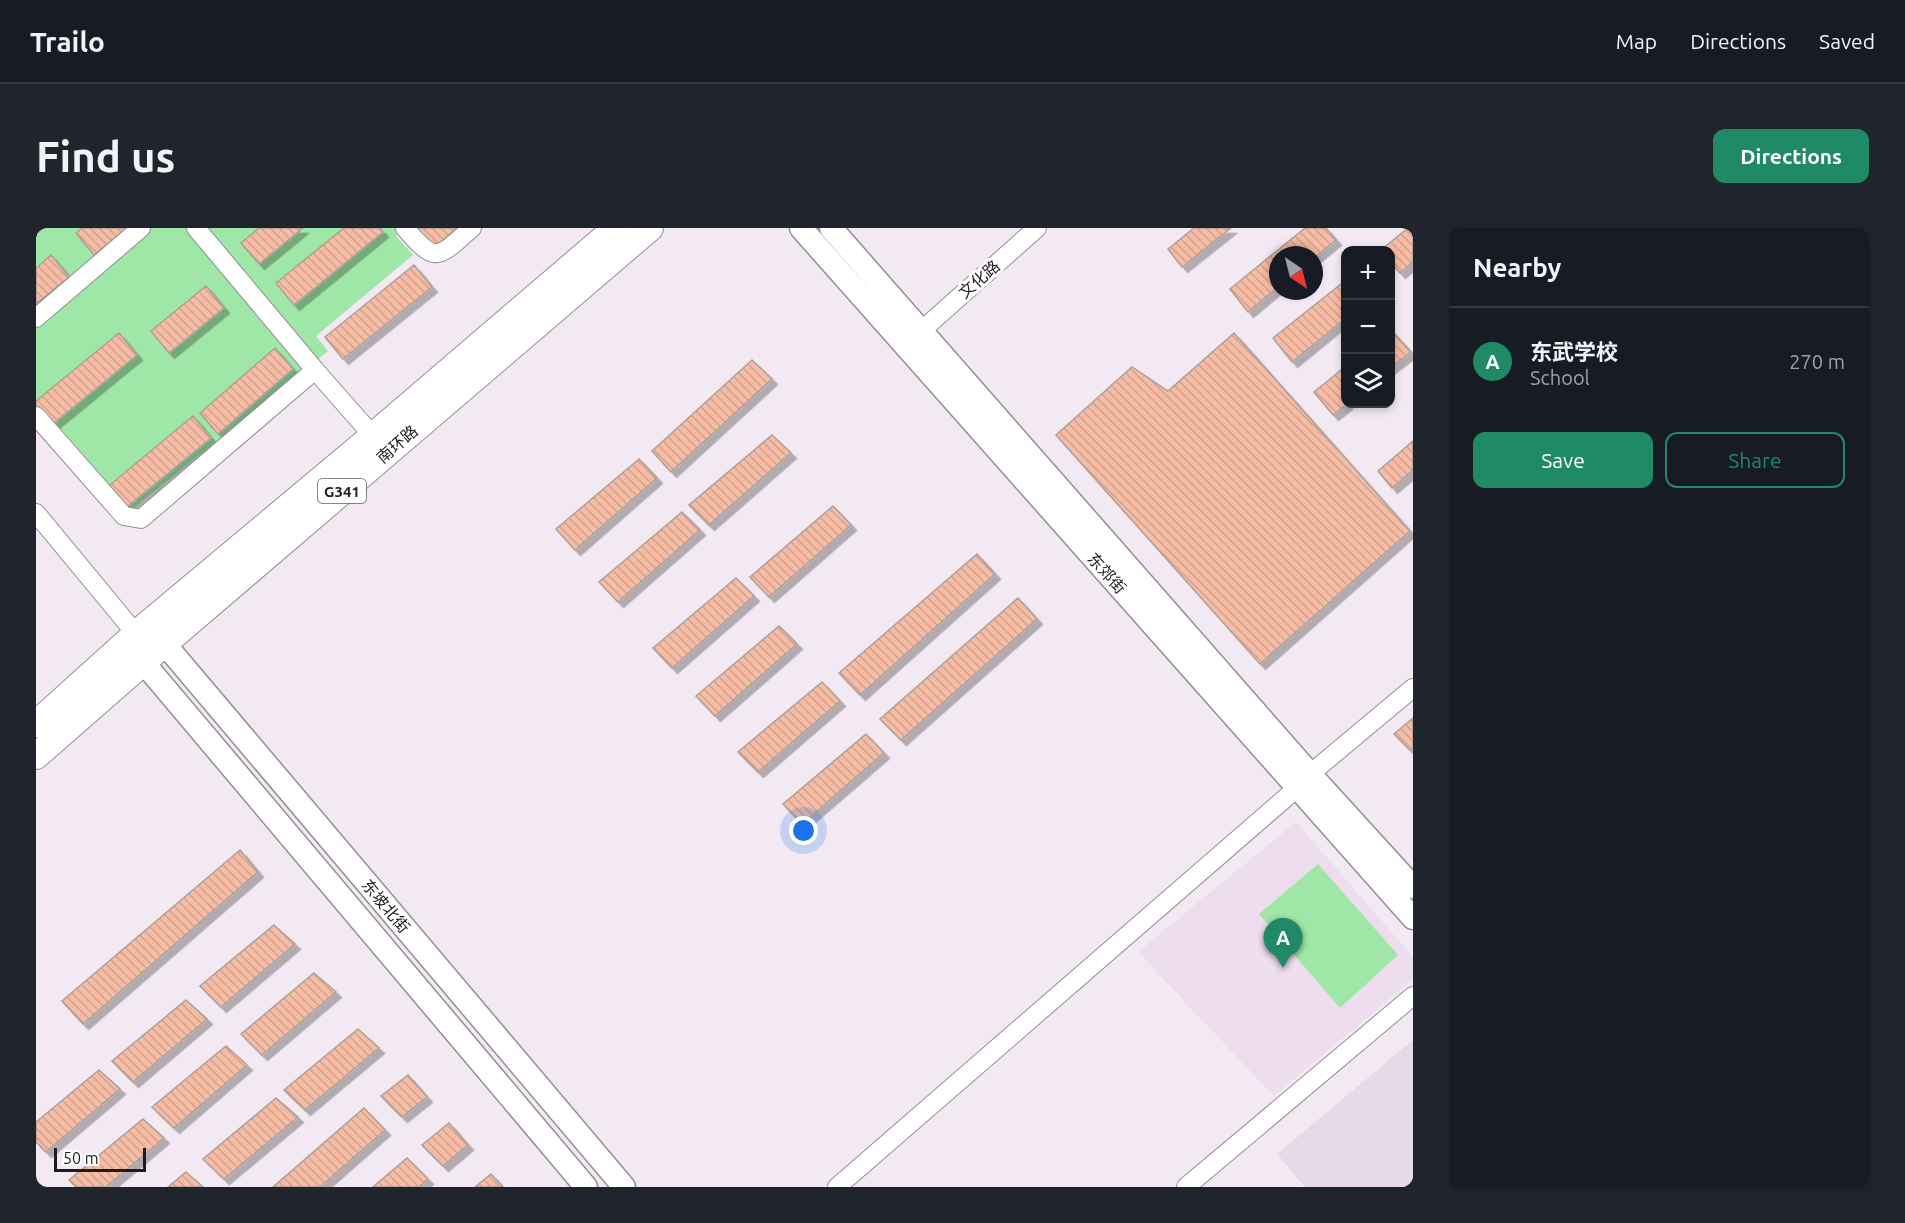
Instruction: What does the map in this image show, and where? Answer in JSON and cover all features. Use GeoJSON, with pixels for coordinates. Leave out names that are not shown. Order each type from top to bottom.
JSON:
{"type":"FeatureCollection","features":[{"type":"Feature","properties":{"kind":"highway","name":"南环路"},"geometry":{"type":"LineString","coordinates":[[36,756],[144,642],[374,436],[616,228]]}},
{"type":"Feature","properties":{"kind":"highway","name":"南环路"},"geometry":{"type":"LineString","coordinates":[[36,724],[144,642],[650,228]]}},
{"type":"Feature","properties":{"kind":"main road","name":"东郊街"},"geometry":{"type":"LineString","coordinates":[[801,228],[1304,781],[1413,887]]}},
{"type":"Feature","properties":{"kind":"main road","name":"东郊街"},"geometry":{"type":"LineString","coordinates":[[831,228],[1304,781],[1413,918]]}},
{"type":"Feature","properties":{"kind":"main road","name":"东坡北街"},"geometry":{"type":"LineString","coordinates":[[144,642],[585,1187]]}},
{"type":"Feature","properties":{"kind":"main road","name":"东坡北街"},"geometry":{"type":"LineString","coordinates":[[144,642],[624,1187]]}},
{"type":"Feature","properties":{"kind":"street"},"geometry":{"type":"LineString","coordinates":[[36,318],[141,228]]}},
{"type":"Feature","properties":{"kind":"street"},"geometry":{"type":"LineString","coordinates":[[196,228],[315,370],[374,436]]}},
{"type":"Feature","properties":{"kind":"street"},"geometry":{"type":"LineString","coordinates":[[405,228],[422,248],[433,254],[443,252],[472,228]]}},
{"type":"Feature","properties":{"kind":"street","name":"文化路"},"geometry":{"type":"LineString","coordinates":[[921,331],[1037,228]]}},
{"type":"Feature","properties":{"kind":"street"},"geometry":{"type":"LineString","coordinates":[[36,416],[124,516],[141,519],[315,370]]}},
{"type":"Feature","properties":{"kind":"street"},"geometry":{"type":"LineString","coordinates":[[36,513],[144,642]]}},
{"type":"Feature","properties":{"kind":"street"},"geometry":{"type":"LineString","coordinates":[[837,1187],[1413,688]]}},
{"type":"Feature","properties":{"kind":"street"},"geometry":{"type":"LineString","coordinates":[[1186,1187],[1413,996]]}},
{"type":"Feature","properties":{"kind":"shaded area"},"geometry":{"type":"Polygon","coordinates":[[[1296,822],[1413,957],[1413,979],[1274,1096],[1138,952],[1296,822]]]}},
{"type":"Feature","properties":{"kind":"shaded area"},"geometry":{"type":"Polygon","coordinates":[[[1413,1040],[1413,1187],[1305,1187],[1277,1154],[1413,1040]]]}},
{"type":"Feature","properties":{"kind":"green space"},"geometry":{"type":"Polygon","coordinates":[[[36,228],[405,228],[396,236],[413,255],[316,336],[328,351],[124,516],[36,414],[36,228]]]}},
{"type":"Feature","properties":{"kind":"green space"},"geometry":{"type":"Polygon","coordinates":[[[1318,864],[1398,955],[1340,1008],[1259,914],[1318,864]]]}},
{"type":"Feature","properties":{"kind":"building"},"geometry":{"type":"Polygon","coordinates":[[[82,228],[127,228],[94,255],[76,233],[82,228]]]}},
{"type":"Feature","properties":{"kind":"building"},"geometry":{"type":"Polygon","coordinates":[[[259,228],[303,228],[259,264],[241,243],[259,228]]]}},
{"type":"Feature","properties":{"kind":"building"},"geometry":{"type":"Polygon","coordinates":[[[344,228],[380,228],[383,232],[294,305],[276,283],[344,228]]]}},
{"type":"Feature","properties":{"kind":"building"},"geometry":{"type":"Polygon","coordinates":[[[415,228],[457,228],[430,252],[415,228]]]}},
{"type":"Feature","properties":{"kind":"building"},"geometry":{"type":"Polygon","coordinates":[[[1194,228],[1231,228],[1182,267],[1168,249],[1194,228]]]}},
{"type":"Feature","properties":{"kind":"building"},"geometry":{"type":"Polygon","coordinates":[[[1305,228],[1326,228],[1336,240],[1323,251],[1323,246],[1283,246],[1305,228]]]}},
{"type":"Feature","properties":{"kind":"building"},"geometry":{"type":"Polygon","coordinates":[[[1408,228],[1413,228],[1413,262],[1400,273],[1395,268],[1395,246],[1386,246],[1408,228]]]}},
{"type":"Feature","properties":{"kind":"building"},"geometry":{"type":"Polygon","coordinates":[[[51,255],[69,277],[36,304],[36,268],[51,255]]]}},
{"type":"Feature","properties":{"kind":"building"},"geometry":{"type":"Polygon","coordinates":[[[1269,257],[1269,294],[1248,312],[1230,289],[1269,257]]]}},
{"type":"Feature","properties":{"kind":"building"},"geometry":{"type":"Polygon","coordinates":[[[414,265],[432,287],[343,359],[325,337],[414,265]]]}},
{"type":"Feature","properties":{"kind":"building"},"geometry":{"type":"Polygon","coordinates":[[[1341,284],[1341,322],[1292,362],[1273,338],[1341,284]]]}},
{"type":"Feature","properties":{"kind":"building"},"geometry":{"type":"Polygon","coordinates":[[[206,286],[224,308],[169,353],[151,331],[206,286]]]}},
{"type":"Feature","properties":{"kind":"building"},"geometry":{"type":"Polygon","coordinates":[[[119,333],[137,355],[48,428],[36,413],[36,401],[119,333]]]}},
{"type":"Feature","properties":{"kind":"building"},"geometry":{"type":"Polygon","coordinates":[[[1234,333],[1410,531],[1260,664],[1056,435],[1132,367],[1168,391],[1234,333]]]}},
{"type":"Feature","properties":{"kind":"building"},"geometry":{"type":"Polygon","coordinates":[[[1395,334],[1411,352],[1395,364],[1395,334]]]}},
{"type":"Feature","properties":{"kind":"building"},"geometry":{"type":"Polygon","coordinates":[[[275,348],[293,369],[218,434],[200,413],[275,348]]]}},
{"type":"Feature","properties":{"kind":"building"},"geometry":{"type":"Polygon","coordinates":[[[752,360],[772,379],[671,472],[652,451],[752,360]]]}},
{"type":"Feature","properties":{"kind":"building"},"geometry":{"type":"Polygon","coordinates":[[[1341,370],[1342,408],[1333,415],[1314,392],[1341,370]]]}},
{"type":"Feature","properties":{"kind":"building"},"geometry":{"type":"Polygon","coordinates":[[[193,416],[211,438],[122,511],[105,489],[193,416]]]}},
{"type":"Feature","properties":{"kind":"building"},"geometry":{"type":"Polygon","coordinates":[[[772,435],[791,453],[709,525],[689,505],[772,435]]]}},
{"type":"Feature","properties":{"kind":"building"},"geometry":{"type":"Polygon","coordinates":[[[1413,441],[1413,470],[1392,488],[1378,471],[1413,441]]]}},
{"type":"Feature","properties":{"kind":"building"},"geometry":{"type":"Polygon","coordinates":[[[639,459],[657,478],[575,550],[556,529],[639,459]]]}},
{"type":"Feature","properties":{"kind":"building"},"geometry":{"type":"Polygon","coordinates":[[[833,506],[851,525],[769,597],[750,577],[833,506]]]}},
{"type":"Feature","properties":{"kind":"building"},"geometry":{"type":"Polygon","coordinates":[[[682,512],[700,530],[618,602],[599,582],[682,512]]]}},
{"type":"Feature","properties":{"kind":"building"},"geometry":{"type":"Polygon","coordinates":[[[977,554],[995,574],[860,695],[839,673],[977,554]]]}},
{"type":"Feature","properties":{"kind":"building"},"geometry":{"type":"Polygon","coordinates":[[[736,578],[754,596],[672,668],[653,648],[736,578]]]}},
{"type":"Feature","properties":{"kind":"building"},"geometry":{"type":"Polygon","coordinates":[[[1018,598],[1037,619],[901,740],[880,719],[1018,598]]]}},
{"type":"Feature","properties":{"kind":"building"},"geometry":{"type":"Polygon","coordinates":[[[779,626],[797,644],[715,716],[696,696],[779,626]]]}},
{"type":"Feature","properties":{"kind":"building"},"geometry":{"type":"Polygon","coordinates":[[[822,682],[840,701],[758,772],[738,752],[822,682]]]}},
{"type":"Feature","properties":{"kind":"building"},"geometry":{"type":"Polygon","coordinates":[[[1413,718],[1413,748],[1410,750],[1394,734],[1413,718]]]}},
{"type":"Feature","properties":{"kind":"building"},"geometry":{"type":"Polygon","coordinates":[[[866,734],[884,753],[802,824],[783,804],[866,734]]]}},
{"type":"Feature","properties":{"kind":"building"},"geometry":{"type":"Polygon","coordinates":[[[240,850],[258,872],[83,1024],[62,1001],[240,850]]]}},
{"type":"Feature","properties":{"kind":"building"},"geometry":{"type":"Polygon","coordinates":[[[274,925],[295,944],[221,1007],[200,986],[274,925]]]}},
{"type":"Feature","properties":{"kind":"building"},"geometry":{"type":"Polygon","coordinates":[[[314,973],[336,992],[262,1055],[241,1034],[314,973]]]}},
{"type":"Feature","properties":{"kind":"building"},"geometry":{"type":"Polygon","coordinates":[[[186,1000],[207,1019],[133,1082],[112,1061],[186,1000]]]}},
{"type":"Feature","properties":{"kind":"building"},"geometry":{"type":"Polygon","coordinates":[[[358,1029],[379,1048],[305,1110],[284,1090],[358,1029]]]}},
{"type":"Feature","properties":{"kind":"building"},"geometry":{"type":"Polygon","coordinates":[[[226,1046],[247,1065],[174,1128],[152,1107],[226,1046]]]}},
{"type":"Feature","properties":{"kind":"building"},"geometry":{"type":"Polygon","coordinates":[[[99,1070],[120,1089],[46,1152],[36,1142],[36,1122],[99,1070]]]}},
{"type":"Feature","properties":{"kind":"building"},"geometry":{"type":"Polygon","coordinates":[[[408,1075],[427,1097],[402,1117],[381,1096],[408,1075]]]}},
{"type":"Feature","properties":{"kind":"building"},"geometry":{"type":"Polygon","coordinates":[[[276,1098],[298,1117],[224,1179],[203,1159],[276,1098]]]}},
{"type":"Feature","properties":{"kind":"building"},"geometry":{"type":"Polygon","coordinates":[[[364,1108],[385,1130],[320,1187],[273,1187],[364,1108]]]}},
{"type":"Feature","properties":{"kind":"building"},"geometry":{"type":"Polygon","coordinates":[[[143,1119],[164,1138],[106,1187],[76,1187],[69,1180],[143,1119]]]}},
{"type":"Feature","properties":{"kind":"building"},"geometry":{"type":"Polygon","coordinates":[[[449,1123],[468,1145],[443,1166],[422,1145],[449,1123]]]}},
{"type":"Feature","properties":{"kind":"building"},"geometry":{"type":"Polygon","coordinates":[[[407,1158],[428,1179],[419,1187],[373,1187],[407,1158]]]}},
{"type":"Feature","properties":{"kind":"building"},"geometry":{"type":"Polygon","coordinates":[[[186,1172],[203,1187],[168,1187],[186,1172]]]}},
{"type":"Feature","properties":{"kind":"building"},"geometry":{"type":"Polygon","coordinates":[[[491,1174],[503,1187],[475,1187],[491,1174]]]}},
{"type":"Feature","properties":{"kind":"place","name":"东武学校"},"geometry":{"type":"Point","coordinates":[1283,968]}}]}
